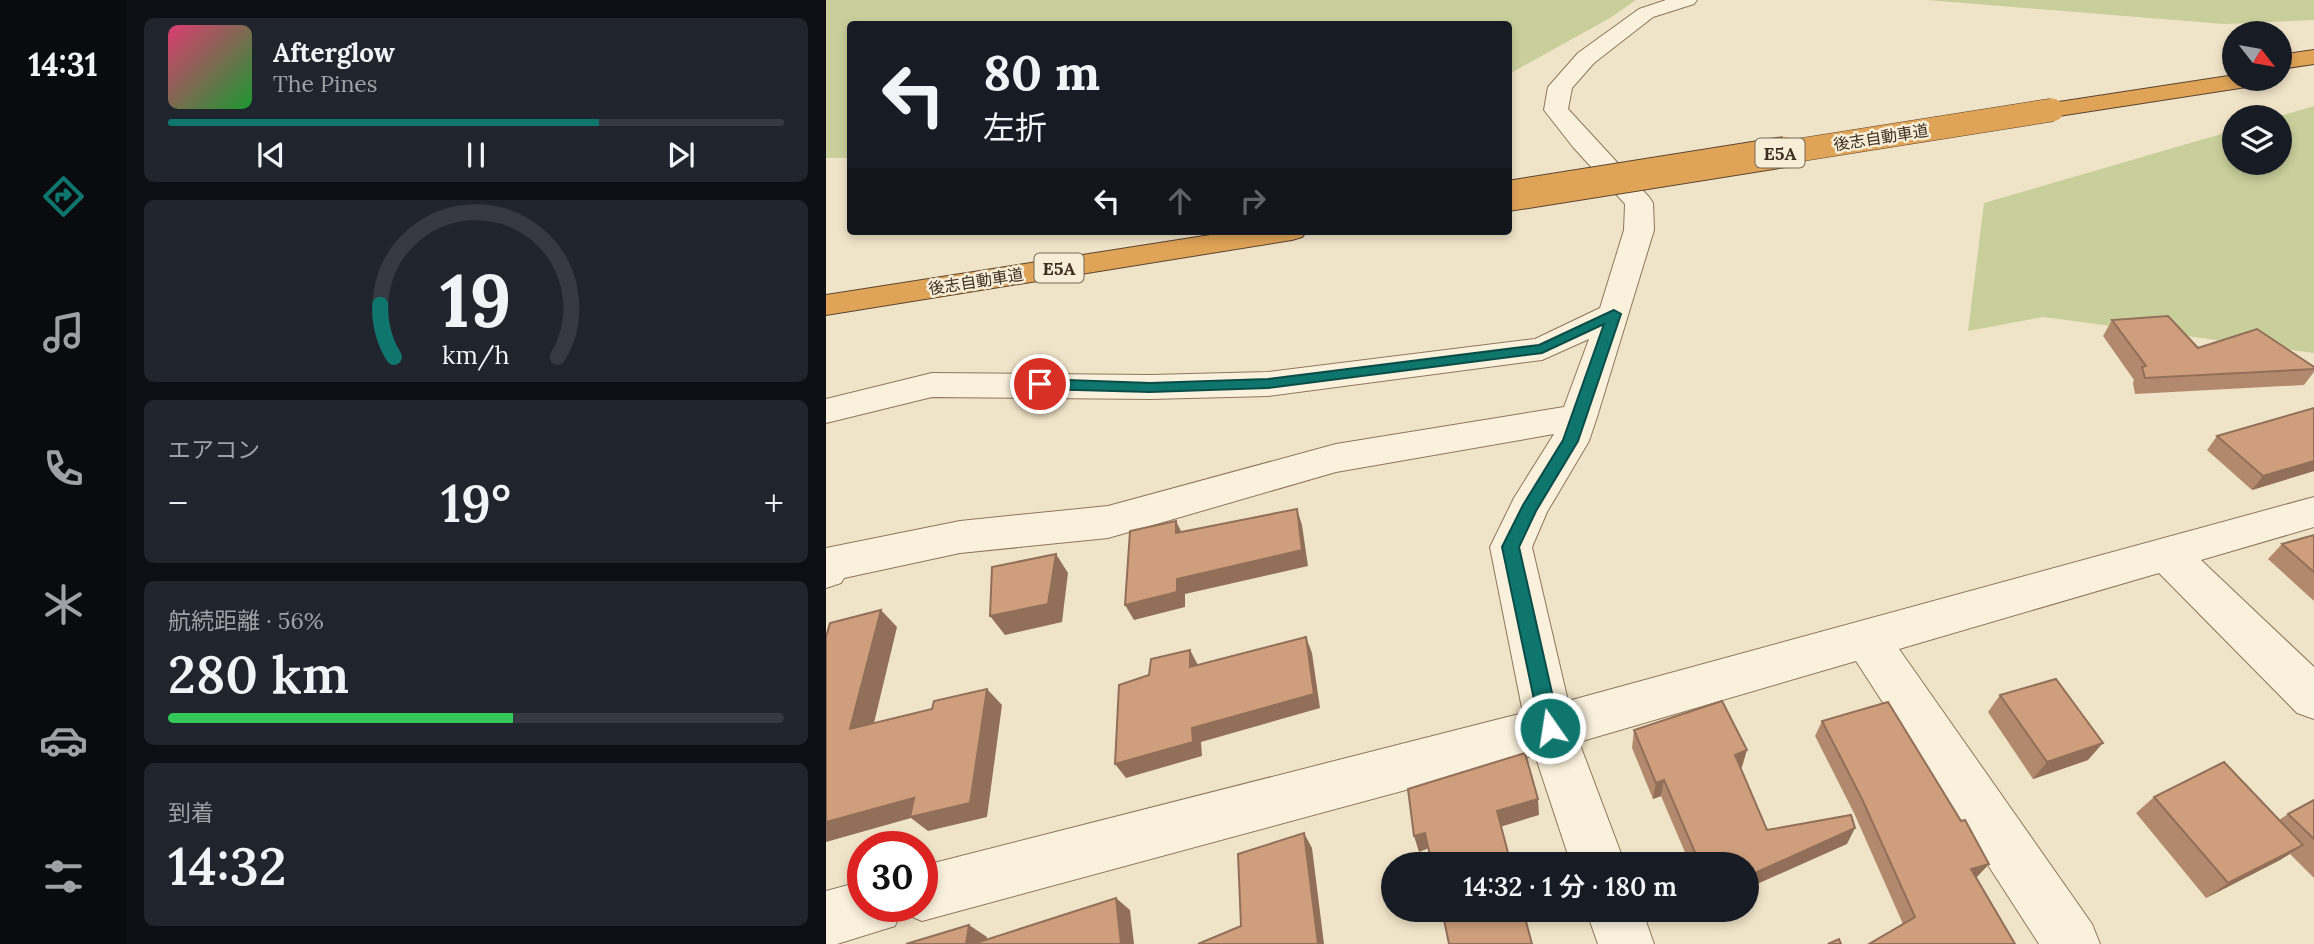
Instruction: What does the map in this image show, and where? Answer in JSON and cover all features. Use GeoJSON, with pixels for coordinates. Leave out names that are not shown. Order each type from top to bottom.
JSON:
{"type":"FeatureCollection","features":[{"type":"Feature","properties":{"kind":"highway"},"geometry":{"type":"LineString","coordinates":[[2292,60],[2314,57]]}},
{"type":"Feature","properties":{"kind":"highway"},"geometry":{"type":"LineString","coordinates":[[2292,73],[2314,69]]}},
{"type":"Feature","properties":{"kind":"highway","name":"後志自動車道"},"geometry":{"type":"LineString","coordinates":[[1512,195],[2222,72]]}},
{"type":"Feature","properties":{"kind":"highway","name":"後志自動車道"},"geometry":{"type":"LineString","coordinates":[[1512,184],[2045,105],[2222,83]]}},
{"type":"Feature","properties":{"kind":"highway","name":"後志自動車道"},"geometry":{"type":"LineString","coordinates":[[826,293],[1194,235]]}},
{"type":"Feature","properties":{"kind":"highway","name":"後志自動車道"},"geometry":{"type":"LineString","coordinates":[[826,305],[1267,235]]}},
{"type":"Feature","properties":{"kind":"street"},"geometry":{"type":"LineString","coordinates":[[1594,852],[1550,728],[1511,547],[1528,509],[1570,441],[1579,417],[1639,230],[1639,203],[1556,110],[1560,87],[1586,58],[1646,13],[1687,0]]}},
{"type":"Feature","properties":{"kind":"street"},"geometry":{"type":"LineString","coordinates":[[826,411],[932,385],[1150,387],[1268,384],[1542,349],[1614,314]]}},
{"type":"Feature","properties":{"kind":"street"},"geometry":{"type":"LineString","coordinates":[[826,571],[829,564],[960,537],[1108,523],[1336,458],[1579,417]]}},
{"type":"Feature","properties":{"kind":"street"},"geometry":{"type":"LineString","coordinates":[[938,890],[1550,728],[2314,512]]}},
{"type":"Feature","properties":{"kind":"street"},"geometry":{"type":"LineString","coordinates":[[2167,554],[2314,698]]}},
{"type":"Feature","properties":{"kind":"street"},"geometry":{"type":"LineString","coordinates":[[1867,640],[2071,944]]}},
{"type":"Feature","properties":{"kind":"street"},"geometry":{"type":"LineString","coordinates":[[826,919],[847,913]]}},
{"type":"Feature","properties":{"kind":"street"},"geometry":{"type":"LineString","coordinates":[[1618,922],[1626,944]]}},
{"type":"Feature","properties":{"kind":"green space"},"geometry":{"type":"Polygon","coordinates":[[[826,0],[1636,0],[1610,18],[1512,72],[1512,21],[847,21],[847,158],[826,158],[826,0]]]}},
{"type":"Feature","properties":{"kind":"green space"},"geometry":{"type":"Polygon","coordinates":[[[1927,0],[2314,0],[2314,20],[2222,21],[2222,24],[1927,0]]]}},
{"type":"Feature","properties":{"kind":"green space"},"geometry":{"type":"Polygon","coordinates":[[[2314,106],[2314,353],[2043,317],[1968,331],[1984,203],[2222,134],[2222,175],[2292,175],[2292,113],[2314,106]]]}},
{"type":"Feature","properties":{"kind":"building"},"geometry":{"type":"Polygon","coordinates":[[[2168,316],[2198,348],[2257,329],[2314,369],[2145,378],[2142,367],[2146,366],[2112,320],[2168,316]]]}},
{"type":"Feature","properties":{"kind":"building"},"geometry":{"type":"Polygon","coordinates":[[[2314,408],[2314,461],[2263,476],[2217,436],[2314,408]]]}},
{"type":"Feature","properties":{"kind":"building"},"geometry":{"type":"Polygon","coordinates":[[[1297,509],[1302,550],[1177,579],[1177,592],[1125,605],[1130,531],[1176,521],[1176,533],[1297,509]]]}},
{"type":"Feature","properties":{"kind":"building"},"geometry":{"type":"Polygon","coordinates":[[[2314,535],[2314,572],[2282,544],[2314,535]]]}},
{"type":"Feature","properties":{"kind":"building"},"geometry":{"type":"Polygon","coordinates":[[[1056,554],[1048,604],[990,616],[992,567],[1056,554]]]}},
{"type":"Feature","properties":{"kind":"building"},"geometry":{"type":"Polygon","coordinates":[[[881,610],[850,729],[932,709],[934,701],[987,689],[970,803],[910,817],[914,798],[826,822],[826,637],[830,623],[881,610]]]}},
{"type":"Feature","properties":{"kind":"building"},"geometry":{"type":"Polygon","coordinates":[[[1306,637],[1314,694],[1192,728],[1193,742],[1115,764],[1119,685],[1149,675],[1151,659],[1190,650],[1190,667],[1306,637]]]}},
{"type":"Feature","properties":{"kind":"building"},"geometry":{"type":"Polygon","coordinates":[[[2056,679],[2103,743],[2047,762],[2000,695],[2056,679]]]}},
{"type":"Feature","properties":{"kind":"building"},"geometry":{"type":"Polygon","coordinates":[[[1722,701],[1747,750],[1735,755],[1767,830],[1851,815],[1855,828],[1759,871],[1759,852],[1695,852],[1664,780],[1656,783],[1634,730],[1722,701]]]}},
{"type":"Feature","properties":{"kind":"building"},"geometry":{"type":"Polygon","coordinates":[[[1888,702],[1961,821],[1965,820],[1989,864],[1971,869],[2015,944],[1869,944],[1915,917],[1862,799],[1822,721],[1888,702]]]}},
{"type":"Feature","properties":{"kind":"building"},"geometry":{"type":"Polygon","coordinates":[[[1525,753],[1538,799],[1497,811],[1508,852],[1429,852],[1425,833],[1414,836],[1408,789],[1525,753]]]}},
{"type":"Feature","properties":{"kind":"building"},"geometry":{"type":"Polygon","coordinates":[[[2224,762],[2303,845],[2228,883],[2154,797],[2224,762]]]}},
{"type":"Feature","properties":{"kind":"building"},"geometry":{"type":"Polygon","coordinates":[[[2314,800],[2314,839],[2288,814],[2314,800]]]}},
{"type":"Feature","properties":{"kind":"building"},"geometry":{"type":"Polygon","coordinates":[[[1304,833],[1318,944],[1198,944],[1241,926],[1238,854],[1304,833]]]}},
{"type":"Feature","properties":{"kind":"building"},"geometry":{"type":"Polygon","coordinates":[[[1116,898],[1121,944],[973,944],[1116,898]]]}},
{"type":"Feature","properties":{"kind":"building"},"geometry":{"type":"Polygon","coordinates":[[[1444,922],[1526,922],[1532,944],[1449,944],[1444,922]]]}},
{"type":"Feature","properties":{"kind":"building"},"geometry":{"type":"Polygon","coordinates":[[[969,925],[966,944],[906,944],[969,925]]]}},
{"type":"Feature","properties":{"kind":"building"},"geometry":{"type":"Polygon","coordinates":[[[1839,939],[1841,944],[1828,944],[1839,939]]]}},
{"type":"Feature","properties":{"kind":"route"},"geometry":{"type":"LineString","coordinates":[[1040,384],[1150,387],[1268,384],[1542,349],[1614,314],[1570,441],[1528,509],[1511,547],[1550,728]]}}]}
